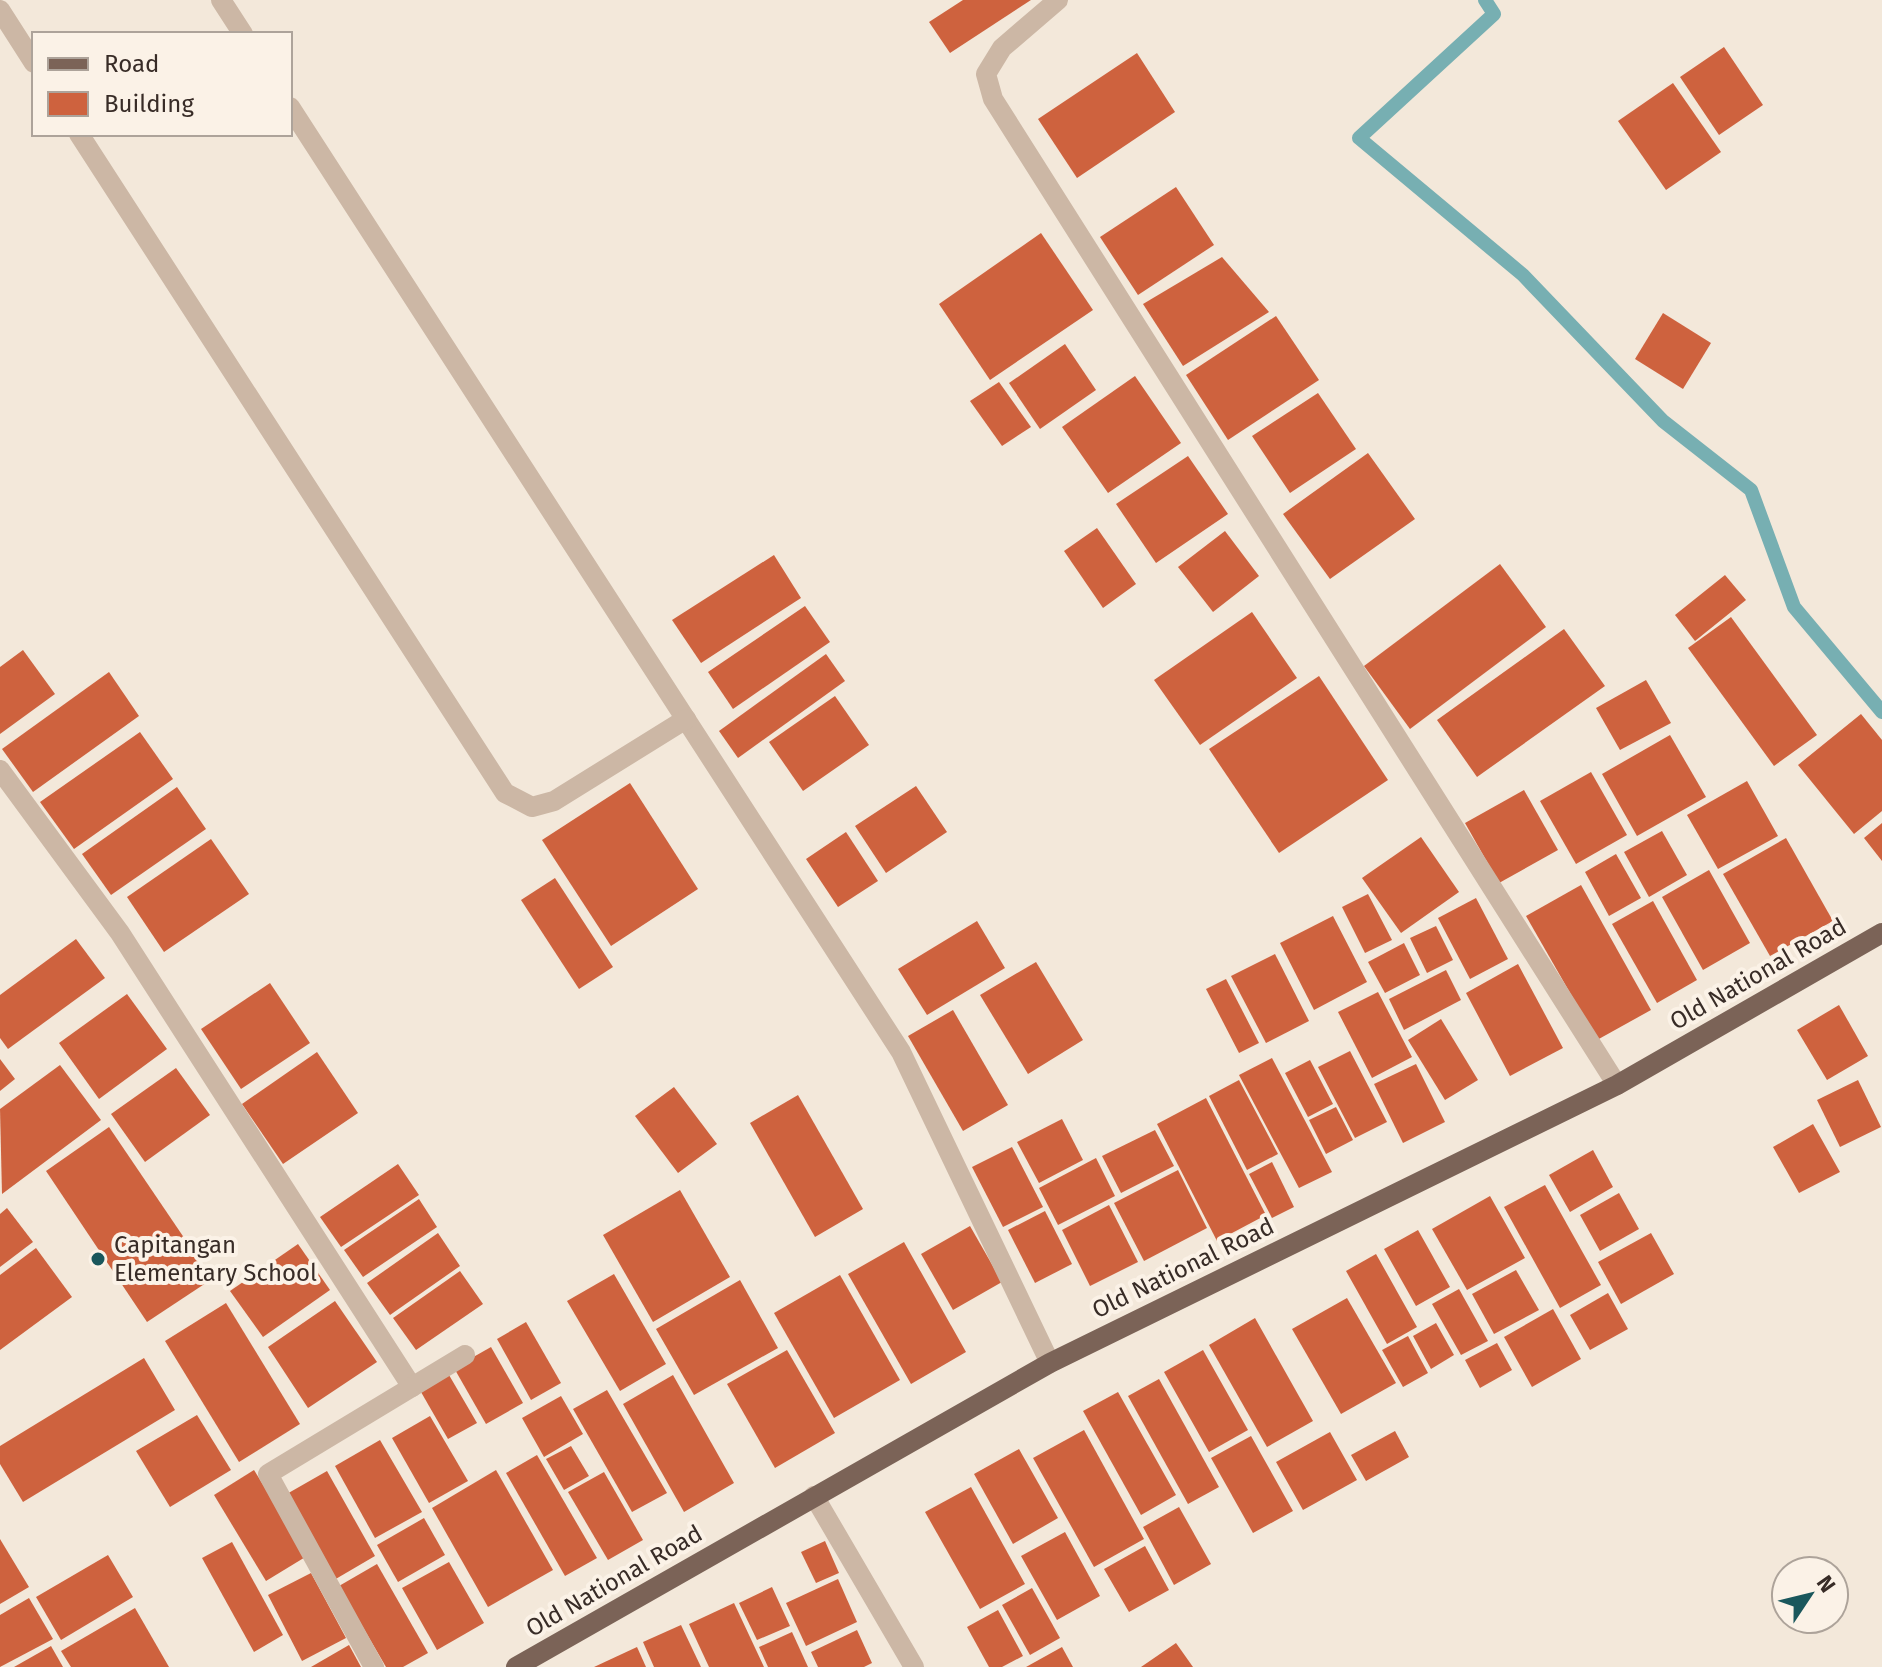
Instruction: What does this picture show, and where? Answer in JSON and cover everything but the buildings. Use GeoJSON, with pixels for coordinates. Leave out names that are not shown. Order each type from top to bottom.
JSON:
{"type":"FeatureCollection","features":[{"type":"Feature","properties":{"kind":"main road","name":"Old National Road"},"geometry":{"type":"LineString","coordinates":[[516,1667],[1050,1363],[1617,1085],[1882,933]]}},
{"type":"Feature","properties":{"kind":"street"},"geometry":{"type":"LineString","coordinates":[[221,0],[242,32]]}},
{"type":"Feature","properties":{"kind":"street"},"geometry":{"type":"LineString","coordinates":[[1058,0],[1002,48],[986,74],[993,99],[1617,1085]]}},
{"type":"Feature","properties":{"kind":"street"},"geometry":{"type":"LineString","coordinates":[[0,10],[32,60]]}},
{"type":"Feature","properties":{"kind":"street"},"geometry":{"type":"LineString","coordinates":[[292,110],[901,1052],[1050,1363]]}},
{"type":"Feature","properties":{"kind":"street"},"geometry":{"type":"LineString","coordinates":[[80,136],[505,793],[532,807],[554,801],[686,719]]}},
{"type":"Feature","properties":{"kind":"street"},"geometry":{"type":"LineString","coordinates":[[0,770],[120,933],[412,1387]]}},
{"type":"Feature","properties":{"kind":"street"},"geometry":{"type":"LineString","coordinates":[[374,1667],[268,1474],[465,1355]]}},
{"type":"Feature","properties":{"kind":"street"},"geometry":{"type":"LineString","coordinates":[[814,1496],[914,1667]]}},
{"type":"Feature","properties":{"kind":"waterway"},"geometry":{"type":"LineString","coordinates":[[1485,0],[1494,14],[1359,138],[1523,275],[1663,421],[1751,490],[1794,607],[1882,712]]}},
{"type":"Feature","properties":{"kind":"place","name":"Capitangan Elementary School"},"geometry":{"type":"Point","coordinates":[98,1259]}}]}
